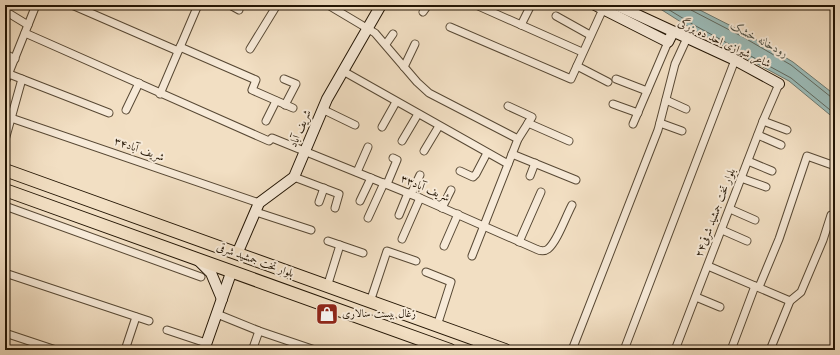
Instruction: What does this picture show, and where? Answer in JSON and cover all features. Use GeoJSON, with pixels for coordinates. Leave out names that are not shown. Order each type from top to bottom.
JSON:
{"type":"FeatureCollection","features":[{"type":"Feature","properties":{"kind":"main road","name":"بلوار تخت جمشید شرقی"},"geometry":{"type":"LineString","coordinates":[[5,170],[505,350]]}},
{"type":"Feature","properties":{"kind":"main road","name":"بلوار تخت جمشید شرقی"},"geometry":{"type":"LineString","coordinates":[[5,190],[230,273],[450,350]]}},
{"type":"Feature","properties":{"kind":"main road"},"geometry":{"type":"LineString","coordinates":[[100,225],[107,207]]}},
{"type":"Feature","properties":{"kind":"main road"},"geometry":{"type":"LineString","coordinates":[[369,322],[373,303]]}},
{"type":"Feature","properties":{"kind":"street"},"geometry":{"type":"LineString","coordinates":[[7,78],[36,5]]}},
{"type":"Feature","properties":{"kind":"street"},"geometry":{"type":"LineString","coordinates":[[72,5],[256,80],[252,90],[293,108]]}},
{"type":"Feature","properties":{"kind":"street"},"geometry":{"type":"LineString","coordinates":[[25,33],[139,83],[160,94],[197,5]]}},
{"type":"Feature","properties":{"kind":"street"},"geometry":{"type":"LineString","coordinates":[[230,5],[239,10]]}},
{"type":"Feature","properties":{"kind":"street"},"geometry":{"type":"LineString","coordinates":[[250,49],[277,5]]}},
{"type":"Feature","properties":{"kind":"street"},"geometry":{"type":"LineString","coordinates":[[328,5],[375,33],[428,93],[518,139]]}},
{"type":"Feature","properties":{"kind":"street","name":"شریف آباد"},"geometry":{"type":"LineString","coordinates":[[294,177],[322,109],[381,5]]}},
{"type":"Feature","properties":{"kind":"street"},"geometry":{"type":"LineString","coordinates":[[423,12],[428,5]]}},
{"type":"Feature","properties":{"kind":"street"},"geometry":{"type":"LineString","coordinates":[[476,5],[582,52]]}},
{"type":"Feature","properties":{"kind":"street"},"geometry":{"type":"LineString","coordinates":[[521,25],[531,5]]}},
{"type":"Feature","properties":{"kind":"street","name":"شاعر شیرازی احد ده بزرگی"},"geometry":{"type":"LineString","coordinates":[[616,5],[670,37],[687,38],[735,60],[779,84]]}},
{"type":"Feature","properties":{"kind":"street"},"geometry":{"type":"LineString","coordinates":[[450,27],[571,79],[590,35],[599,7],[670,37],[633,124]]}},
{"type":"Feature","properties":{"kind":"street"},"geometry":{"type":"LineString","coordinates":[[5,11],[28,25]]}},
{"type":"Feature","properties":{"kind":"street"},"geometry":{"type":"LineString","coordinates":[[556,16],[590,35]]}},
{"type":"Feature","properties":{"kind":"street"},"geometry":{"type":"LineString","coordinates":[[386,44],[393,34]]}},
{"type":"Feature","properties":{"kind":"street"},"geometry":{"type":"LineString","coordinates":[[572,350],[660,123],[675,64],[687,38]]}},
{"type":"Feature","properties":{"kind":"street"},"geometry":{"type":"LineString","coordinates":[[404,67],[416,44]]}},
{"type":"Feature","properties":{"kind":"street"},"geometry":{"type":"LineString","coordinates":[[5,54],[15,59]]}},
{"type":"Feature","properties":{"kind":"street"},"geometry":{"type":"LineString","coordinates":[[624,350],[735,60]]}},
{"type":"Feature","properties":{"kind":"street"},"geometry":{"type":"LineString","coordinates":[[577,66],[608,82]]}},
{"type":"Feature","properties":{"kind":"street"},"geometry":{"type":"LineString","coordinates":[[343,71],[508,164]]}},
{"type":"Feature","properties":{"kind":"street"},"geometry":{"type":"LineString","coordinates":[[7,78],[22,79],[109,112]]}},
{"type":"Feature","properties":{"kind":"street"},"geometry":{"type":"LineString","coordinates":[[7,78],[20,87]]}},
{"type":"Feature","properties":{"kind":"street"},"geometry":{"type":"LineString","coordinates":[[5,140],[7,128],[22,79]]}},
{"type":"Feature","properties":{"kind":"street"},"geometry":{"type":"LineString","coordinates":[[284,79],[296,84],[286,105]]}},
{"type":"Feature","properties":{"kind":"street"},"geometry":{"type":"LineString","coordinates":[[616,79],[647,91]]}},
{"type":"Feature","properties":{"kind":"street"},"geometry":{"type":"LineString","coordinates":[[126,110],[139,83]]}},
{"type":"Feature","properties":{"kind":"street","name":"بلوار تخت جمشید شرقی۲۴"},"geometry":{"type":"LineString","coordinates":[[675,350],[763,121],[779,84]]}},
{"type":"Feature","properties":{"kind":"street","name":"شریف آباد۳۳"},"geometry":{"type":"LineString","coordinates":[[160,94],[269,141],[272,138],[357,172],[543,251],[548,249],[553,242],[572,205]]}},
{"type":"Feature","properties":{"kind":"street"},"geometry":{"type":"LineString","coordinates":[[666,100],[686,109]]}},
{"type":"Feature","properties":{"kind":"street"},"geometry":{"type":"LineString","coordinates":[[266,121],[276,101]]}},
{"type":"Feature","properties":{"kind":"street"},"geometry":{"type":"LineString","coordinates":[[382,127],[396,102]]}},
{"type":"Feature","properties":{"kind":"street"},"geometry":{"type":"LineString","coordinates":[[613,104],[638,113]]}},
{"type":"Feature","properties":{"kind":"street"},"geometry":{"type":"LineString","coordinates":[[508,106],[569,141]]}},
{"type":"Feature","properties":{"kind":"street"},"geometry":{"type":"LineString","coordinates":[[322,109],[355,125]]}},
{"type":"Feature","properties":{"kind":"street"},"geometry":{"type":"LineString","coordinates":[[402,141],[418,114]]}},
{"type":"Feature","properties":{"kind":"street","name":"شریف آباد۳۴"},"geometry":{"type":"LineString","coordinates":[[11,118],[258,208],[311,230]]}},
{"type":"Feature","properties":{"kind":"street"},"geometry":{"type":"LineString","coordinates":[[472,256],[518,139],[530,120]]}},
{"type":"Feature","properties":{"kind":"street"},"geometry":{"type":"LineString","coordinates":[[763,121],[787,130]]}},
{"type":"Feature","properties":{"kind":"street"},"geometry":{"type":"LineString","coordinates":[[660,123],[682,131]]}},
{"type":"Feature","properties":{"kind":"street"},"geometry":{"type":"LineString","coordinates":[[424,151],[439,126]]}},
{"type":"Feature","properties":{"kind":"street"},"geometry":{"type":"LineString","coordinates":[[758,135],[781,145]]}},
{"type":"Feature","properties":{"kind":"street"},"geometry":{"type":"LineString","coordinates":[[357,172],[368,147]]}},
{"type":"Feature","properties":{"kind":"street"},"geometry":{"type":"LineString","coordinates":[[460,171],[473,177],[487,153]]}},
{"type":"Feature","properties":{"kind":"street"},"geometry":{"type":"LineString","coordinates":[[512,154],[576,180]]}},
{"type":"Feature","properties":{"kind":"street"},"geometry":{"type":"LineString","coordinates":[[731,350],[779,239],[807,156],[835,166]]}},
{"type":"Feature","properties":{"kind":"street"},"geometry":{"type":"LineString","coordinates":[[368,218],[397,160],[393,158]]}},
{"type":"Feature","properties":{"kind":"street"},"geometry":{"type":"LineString","coordinates":[[748,161],[772,171]]}},
{"type":"Feature","properties":{"kind":"street"},"geometry":{"type":"LineString","coordinates":[[530,176],[535,163]]}},
{"type":"Feature","properties":{"kind":"street"},"geometry":{"type":"LineString","coordinates":[[399,214],[420,175]]}},
{"type":"Feature","properties":{"kind":"street"},"geometry":{"type":"LineString","coordinates":[[237,254],[258,208],[294,177],[339,194],[335,208]]}},
{"type":"Feature","properties":{"kind":"street"},"geometry":{"type":"LineString","coordinates":[[360,202],[371,178]]}},
{"type":"Feature","properties":{"kind":"street"},"geometry":{"type":"LineString","coordinates":[[742,178],[766,187]]}},
{"type":"Feature","properties":{"kind":"street"},"geometry":{"type":"LineString","coordinates":[[319,202],[324,188]]}},
{"type":"Feature","properties":{"kind":"street"},"geometry":{"type":"LineString","coordinates":[[442,208],[451,190]]}},
{"type":"Feature","properties":{"kind":"street"},"geometry":{"type":"LineString","coordinates":[[519,242],[541,192]]}},
{"type":"Feature","properties":{"kind":"street"},"geometry":{"type":"LineString","coordinates":[[402,239],[420,198]]}},
{"type":"Feature","properties":{"kind":"street"},"geometry":{"type":"LineString","coordinates":[[5,206],[201,277]]}},
{"type":"Feature","properties":{"kind":"street"},"geometry":{"type":"LineString","coordinates":[[730,209],[755,220]]}},
{"type":"Feature","properties":{"kind":"street"},"geometry":{"type":"LineString","coordinates":[[444,246],[458,214]]}},
{"type":"Feature","properties":{"kind":"street"},"geometry":{"type":"LineString","coordinates":[[770,350],[790,301],[801,292],[823,240],[831,215]]}},
{"type":"Feature","properties":{"kind":"street"},"geometry":{"type":"LineString","coordinates":[[722,230],[747,241]]}},
{"type":"Feature","properties":{"kind":"street"},"geometry":{"type":"LineString","coordinates":[[328,241],[363,253]]}},
{"type":"Feature","properties":{"kind":"street"},"geometry":{"type":"LineString","coordinates":[[327,287],[340,245]]}},
{"type":"Feature","properties":{"kind":"street"},"geometry":{"type":"LineString","coordinates":[[373,303],[387,251],[416,261]]}},
{"type":"Feature","properties":{"kind":"street"},"geometry":{"type":"LineString","coordinates":[[199,261],[211,273],[222,299]]}},
{"type":"Feature","properties":{"kind":"street"},"geometry":{"type":"LineString","coordinates":[[708,266],[790,301]]}},
{"type":"Feature","properties":{"kind":"street"},"geometry":{"type":"LineString","coordinates":[[426,272],[451,282],[437,326]]}},
{"type":"Feature","properties":{"kind":"street"},"geometry":{"type":"LineString","coordinates":[[5,273],[149,321]]}},
{"type":"Feature","properties":{"kind":"street"},"geometry":{"type":"LineString","coordinates":[[167,330],[205,347],[230,273]]}},
{"type":"Feature","properties":{"kind":"street"},"geometry":{"type":"LineString","coordinates":[[696,297],[720,307]]}},
{"type":"Feature","properties":{"kind":"street"},"geometry":{"type":"LineString","coordinates":[[217,314],[259,331],[315,350]]}},
{"type":"Feature","properties":{"kind":"street"},"geometry":{"type":"LineString","coordinates":[[125,350],[136,317]]}},
{"type":"Feature","properties":{"kind":"street"},"geometry":{"type":"LineString","coordinates":[[253,348],[259,331]]}},
{"type":"Feature","properties":{"kind":"street"},"geometry":{"type":"LineString","coordinates":[[5,333],[56,350]]}},
{"type":"Feature","properties":{"kind":"water"},"geometry":{"type":"Polygon","coordinates":[[[654,5],[690,5],[745,33],[793,62],[835,95],[835,119],[789,81],[692,29],[654,5]]]}},
{"type":"Feature","properties":{"kind":"place","name":"زغال بیست سالاری"},"geometry":{"type":"Point","coordinates":[327,314]}},
{"type":"Feature","properties":{"kind":"water label","name":"رودخانه خشک"},"geometry":{"type":"Point","coordinates":[759,40]}}]}
